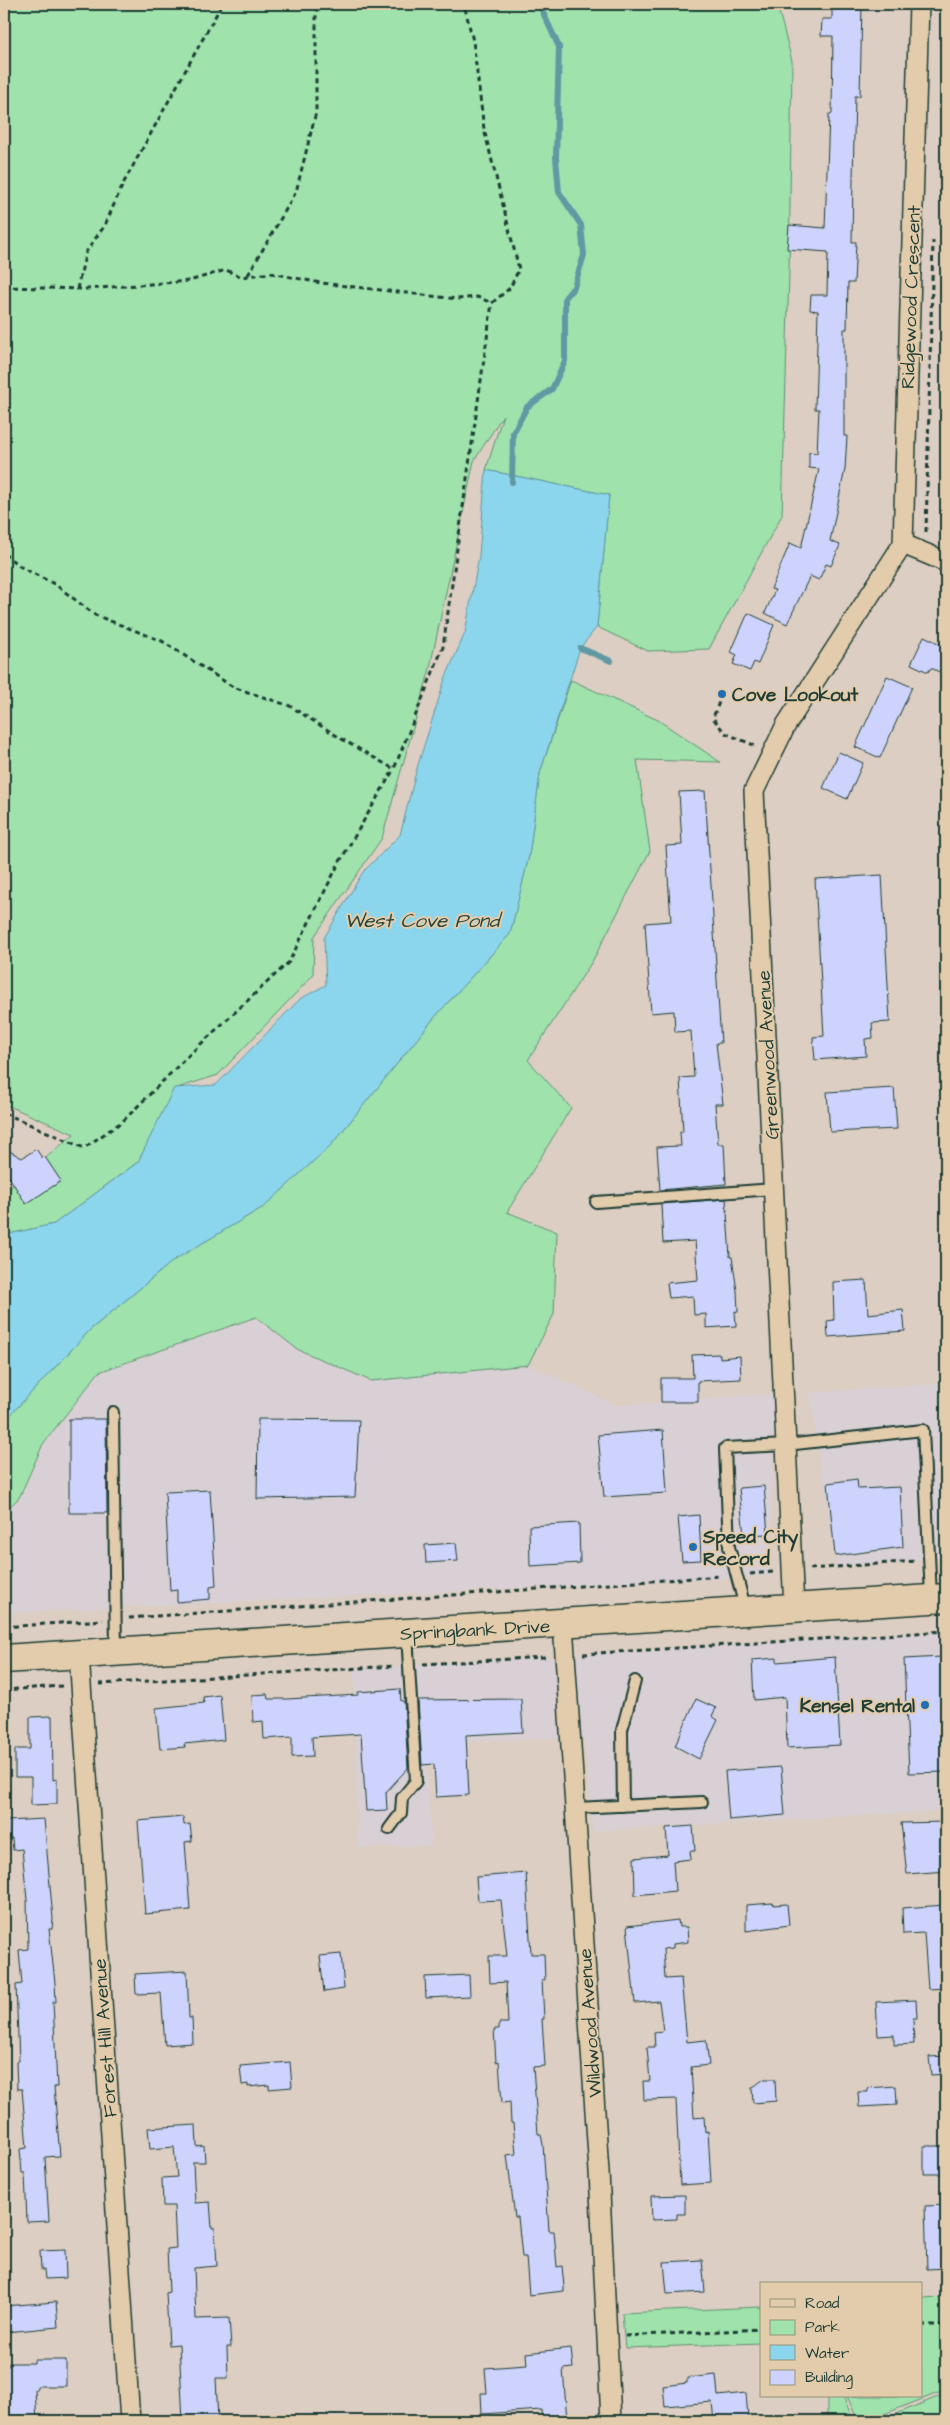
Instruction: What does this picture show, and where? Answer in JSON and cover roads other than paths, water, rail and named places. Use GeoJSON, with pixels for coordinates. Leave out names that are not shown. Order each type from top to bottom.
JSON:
{"type":"FeatureCollection","features":[{"type":"Feature","properties":{"kind":"main road","name":"Springbank Drive"},"geometry":{"type":"LineString","coordinates":[[4,1659],[939,1598]]}},
{"type":"Feature","properties":{"kind":"street","name":"Ridgewood Crescent"},"geometry":{"type":"LineString","coordinates":[[903,544],[919,4]]}},
{"type":"Feature","properties":{"kind":"street"},"geometry":{"type":"LineString","coordinates":[[903,544],[946,562]]}},
{"type":"Feature","properties":{"kind":"street","name":"Greenwood Avenue"},"geometry":{"type":"LineString","coordinates":[[794,1608],[754,791],[786,725],[903,544]]}},
{"type":"Feature","properties":{"kind":"street","name":"Wildwood Avenue"},"geometry":{"type":"LineString","coordinates":[[563,1624],[611,2421]]}},
{"type":"Feature","properties":{"kind":"street","name":"Forest Hill Avenue"},"geometry":{"type":"LineString","coordinates":[[79,1654],[130,2421]]}},
{"type":"Feature","properties":{"kind":"lane"},"geometry":{"type":"LineString","coordinates":[[596,1202],[774,1189]]}},
{"type":"Feature","properties":{"kind":"lane"},"geometry":{"type":"LineString","coordinates":[[113,1412],[116,1652]]}},
{"type":"Feature","properties":{"kind":"lane"},"geometry":{"type":"LineString","coordinates":[[746,1612],[729,1547],[725,1448],[786,1445],[923,1430],[929,1561],[939,1598]]}},
{"type":"Feature","properties":{"kind":"lane"},"geometry":{"type":"LineString","coordinates":[[389,1830],[401,1813],[402,1798],[416,1780],[407,1634]]}},
{"type":"Feature","properties":{"kind":"lane"},"geometry":{"type":"LineString","coordinates":[[623,1806],[622,1730],[635,1681]]}},
{"type":"Feature","properties":{"kind":"lane"},"geometry":{"type":"LineString","coordinates":[[575,1808],[702,1802]]}},
{"type":"Feature","properties":{"kind":"water","name":"West Cove Pond"},"geometry":{"type":"Polygon","coordinates":[[[486,470],[609,495],[597,627],[580,648],[540,773],[529,856],[510,934],[434,1018],[332,1144],[265,1206],[174,1260],[90,1330],[12,1413],[4,1435],[4,1237],[9,1234],[54,1224],[138,1162],[174,1088],[216,1085],[300,999],[326,985],[324,938],[363,872],[400,835],[417,768],[445,679],[465,633],[479,556],[486,470]]]}},
{"type":"Feature","properties":{"kind":"waterway"},"geometry":{"type":"LineString","coordinates":[[512,482],[513,433],[527,407],[552,389],[565,361],[565,298],[574,287],[584,255],[581,225],[559,192],[556,158],[559,47],[539,4]]}},
{"type":"Feature","properties":{"kind":"waterway"},"geometry":{"type":"LineString","coordinates":[[580,648],[611,661]]}},
{"type":"Feature","properties":{"kind":"place","name":"Cove Lookout"},"geometry":{"type":"Point","coordinates":[722,694]}},
{"type":"Feature","properties":{"kind":"place","name":"Speed City Record"},"geometry":{"type":"Point","coordinates":[693,1547]}},
{"type":"Feature","properties":{"kind":"place","name":"Kensel Rental"},"geometry":{"type":"Point","coordinates":[925,1705]}}]}
